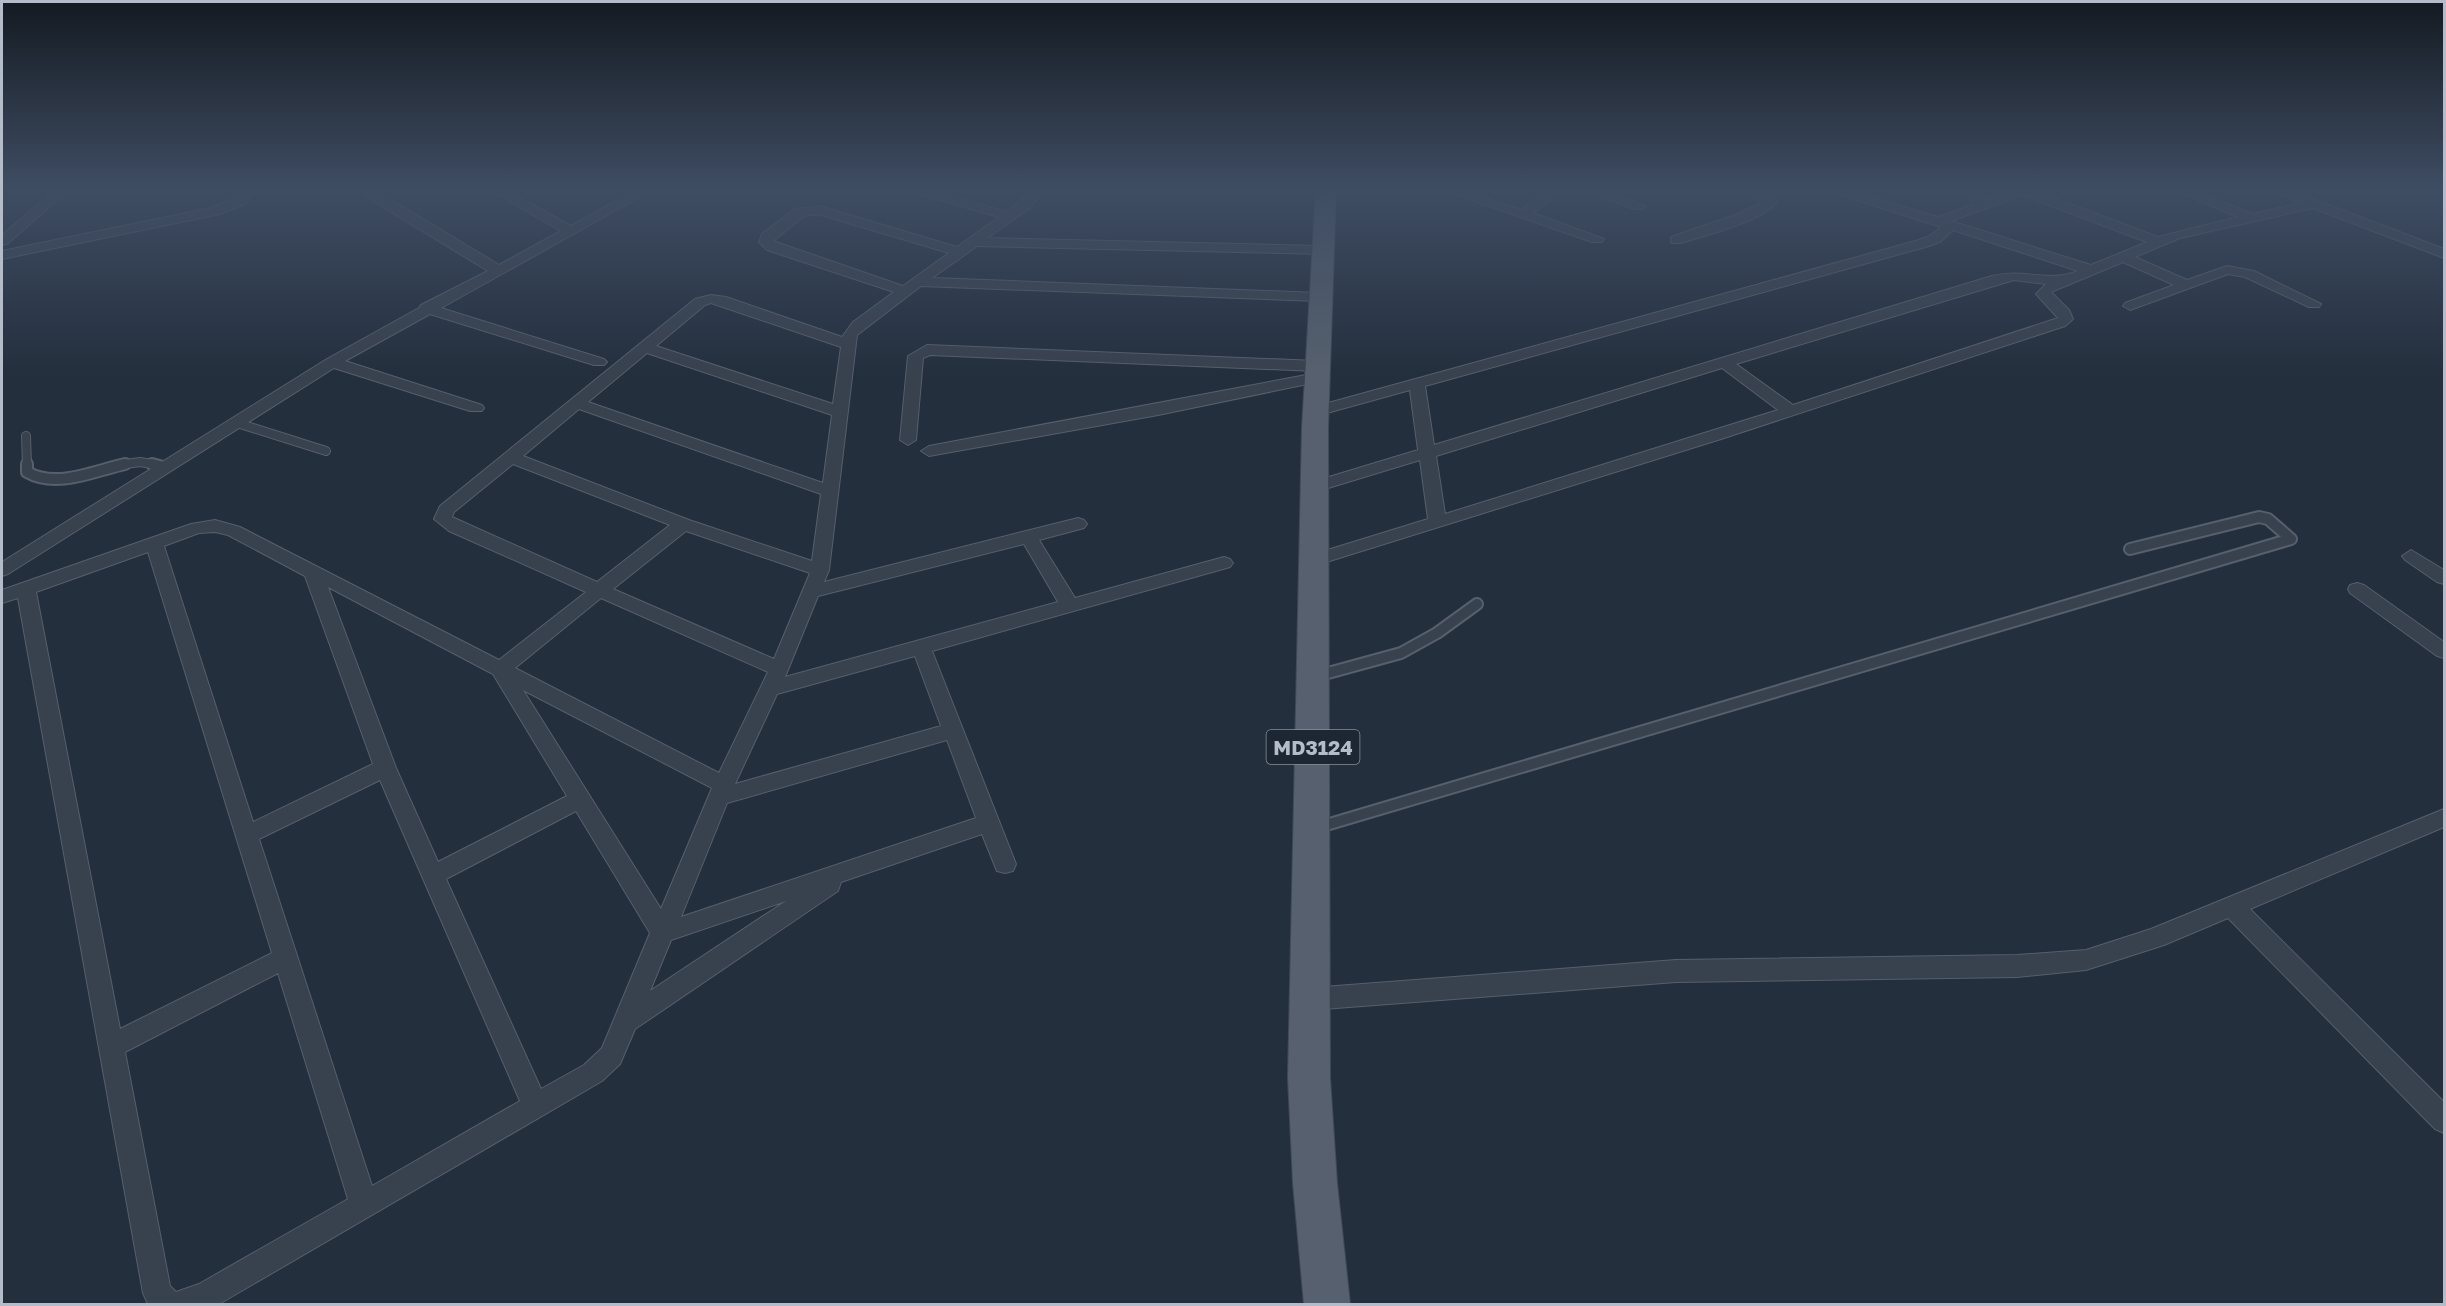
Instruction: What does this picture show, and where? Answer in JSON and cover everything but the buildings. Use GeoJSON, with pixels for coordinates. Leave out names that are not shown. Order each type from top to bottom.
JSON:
{"type":"FeatureCollection","features":[{"type":"Feature","properties":{"kind":"main road","name":"MD3124"},"geometry":{"type":"LineString","coordinates":[[1322,250],[1316,411],[1309,1078],[1315,1183],[1327,1305]]}},
{"type":"Feature","properties":{"kind":"street"},"geometry":{"type":"LineString","coordinates":[[2,255],[26,250]]}},
{"type":"Feature","properties":{"kind":"street"},"geometry":{"type":"LineString","coordinates":[[464,250],[497,270]]}},
{"type":"Feature","properties":{"kind":"street"},"geometry":{"type":"LineString","coordinates":[[2,570],[332,362],[534,250]]}},
{"type":"Feature","properties":{"kind":"street"},"geometry":{"type":"LineString","coordinates":[[783,250],[911,286],[1319,297]]}},
{"type":"Feature","properties":{"kind":"street"},"geometry":{"type":"LineString","coordinates":[[182,1305],[206,1296],[593,1073],[611,1056],[721,791],[779,669],[820,570],[850,334],[858,325],[962,250]]}},
{"type":"Feature","properties":{"kind":"street"},"geometry":{"type":"LineString","coordinates":[[1316,250],[1322,250]]}},
{"type":"Feature","properties":{"kind":"street"},"geometry":{"type":"LineString","coordinates":[[1316,411],[1899,250]]}},
{"type":"Feature","properties":{"kind":"street"},"geometry":{"type":"LineString","coordinates":[[2029,250],[2091,270]]}},
{"type":"Feature","properties":{"kind":"street"},"geometry":{"type":"LineString","coordinates":[[1314,560],[1790,411],[2060,323],[2066,318],[2064,313],[2043,294],[2046,289],[2140,250]]}},
{"type":"Feature","properties":{"kind":"street"},"geometry":{"type":"LineString","coordinates":[[2124,257],[2187,285]]}},
{"type":"Feature","properties":{"kind":"street"},"geometry":{"type":"LineString","coordinates":[[2130,306],[2227,270],[2236,270],[2314,303]]}},
{"type":"Feature","properties":{"kind":"street"},"geometry":{"type":"LineString","coordinates":[[1315,487],[1997,279],[2014,276],[2064,282]]}},
{"type":"Feature","properties":{"kind":"street"},"geometry":{"type":"LineString","coordinates":[[779,669],[455,527],[443,519],[446,510],[700,302],[711,299],[848,344]]}},
{"type":"Feature","properties":{"kind":"street"},"geometry":{"type":"LineString","coordinates":[[426,308],[599,362]]}},
{"type":"Feature","properties":{"kind":"street"},"geometry":{"type":"LineString","coordinates":[[645,347],[840,412]]}},
{"type":"Feature","properties":{"kind":"street"},"geometry":{"type":"LineString","coordinates":[[908,440],[916,356],[927,350],[1317,372]]}},
{"type":"Feature","properties":{"kind":"street"},"geometry":{"type":"LineString","coordinates":[[332,362],[476,408]]}},
{"type":"Feature","properties":{"kind":"street"},"geometry":{"type":"LineString","coordinates":[[1724,362],[1790,411]]}},
{"type":"Feature","properties":{"kind":"street"},"geometry":{"type":"LineString","coordinates":[[929,451],[1158,410],[1317,372]]}},
{"type":"Feature","properties":{"kind":"street"},"geometry":{"type":"LineString","coordinates":[[1417,383],[1437,522]]}},
{"type":"Feature","properties":{"kind":"street"},"geometry":{"type":"LineString","coordinates":[[577,403],[830,491]]}},
{"type":"Feature","properties":{"kind":"street"},"geometry":{"type":"LineString","coordinates":[[511,457],[683,524],[820,570]]}},
{"type":"Feature","properties":{"kind":"street"},"geometry":{"type":"LineString","coordinates":[[500,669],[683,524]]}},
{"type":"Feature","properties":{"kind":"street"},"geometry":{"type":"LineString","coordinates":[[811,592],[1078,524]]}},
{"type":"Feature","properties":{"kind":"street"},"geometry":{"type":"LineString","coordinates":[[2,597],[197,528],[215,526],[234,531],[500,669],[721,791],[954,730]]}},
{"type":"Feature","properties":{"kind":"street"},"geometry":{"type":"LineString","coordinates":[[1029,537],[1070,606]]}},
{"type":"Feature","properties":{"kind":"street"},"geometry":{"type":"LineString","coordinates":[[154,543],[364,1205]]}},
{"type":"Feature","properties":{"kind":"street"},"geometry":{"type":"LineString","coordinates":[[2411,556],[2445,578]]}},
{"type":"Feature","properties":{"kind":"street"},"geometry":{"type":"LineString","coordinates":[[769,689],[1224,563]]}},
{"type":"Feature","properties":{"kind":"street"},"geometry":{"type":"LineString","coordinates":[[313,572],[385,768],[535,1106]]}},
{"type":"Feature","properties":{"kind":"street"},"geometry":{"type":"LineString","coordinates":[[26,589],[157,1293],[167,1305]]}},
{"type":"Feature","properties":{"kind":"street"},"geometry":{"type":"LineString","coordinates":[[2357,589],[2445,651]]}},
{"type":"Feature","properties":{"kind":"street"},"geometry":{"type":"LineString","coordinates":[[921,647],[1005,864]]}},
{"type":"Feature","properties":{"kind":"street"},"geometry":{"type":"LineString","coordinates":[[500,669],[663,933]]}},
{"type":"Feature","properties":{"kind":"street"},"geometry":{"type":"LineString","coordinates":[[247,835],[385,768]]}},
{"type":"Feature","properties":{"kind":"street"},"geometry":{"type":"LineString","coordinates":[[433,875],[580,799]]}},
{"type":"Feature","properties":{"kind":"street"},"geometry":{"type":"LineString","coordinates":[[1310,999],[1676,971],[2018,966],[2086,960],[2156,938],[2444,819]]}},
{"type":"Feature","properties":{"kind":"street"},"geometry":{"type":"LineString","coordinates":[[663,933],[990,823]]}},
{"type":"Feature","properties":{"kind":"street"},"geometry":{"type":"LineString","coordinates":[[626,1022],[852,869]]}},
{"type":"Feature","properties":{"kind":"street"},"geometry":{"type":"LineString","coordinates":[[2232,908],[2445,1120]]}},
{"type":"Feature","properties":{"kind":"street"},"geometry":{"type":"LineString","coordinates":[[111,1046],[285,958]]}},
{"type":"Feature","properties":{"kind":"lane"},"geometry":{"type":"LineString","coordinates":[[234,422],[326,451]]}},
{"type":"Feature","properties":{"kind":"lane"},"geometry":{"type":"LineString","coordinates":[[26,436],[27,472],[34,478],[45,480],[65,477],[129,463],[143,462],[163,467]]}},
{"type":"Feature","properties":{"kind":"lane"},"geometry":{"type":"LineString","coordinates":[[1313,829],[2291,538],[2268,519],[2259,517],[2130,549]]}},
{"type":"Feature","properties":{"kind":"lane"},"geometry":{"type":"LineString","coordinates":[[1314,677],[1401,652],[1437,633],[1477,604]]}}]}
